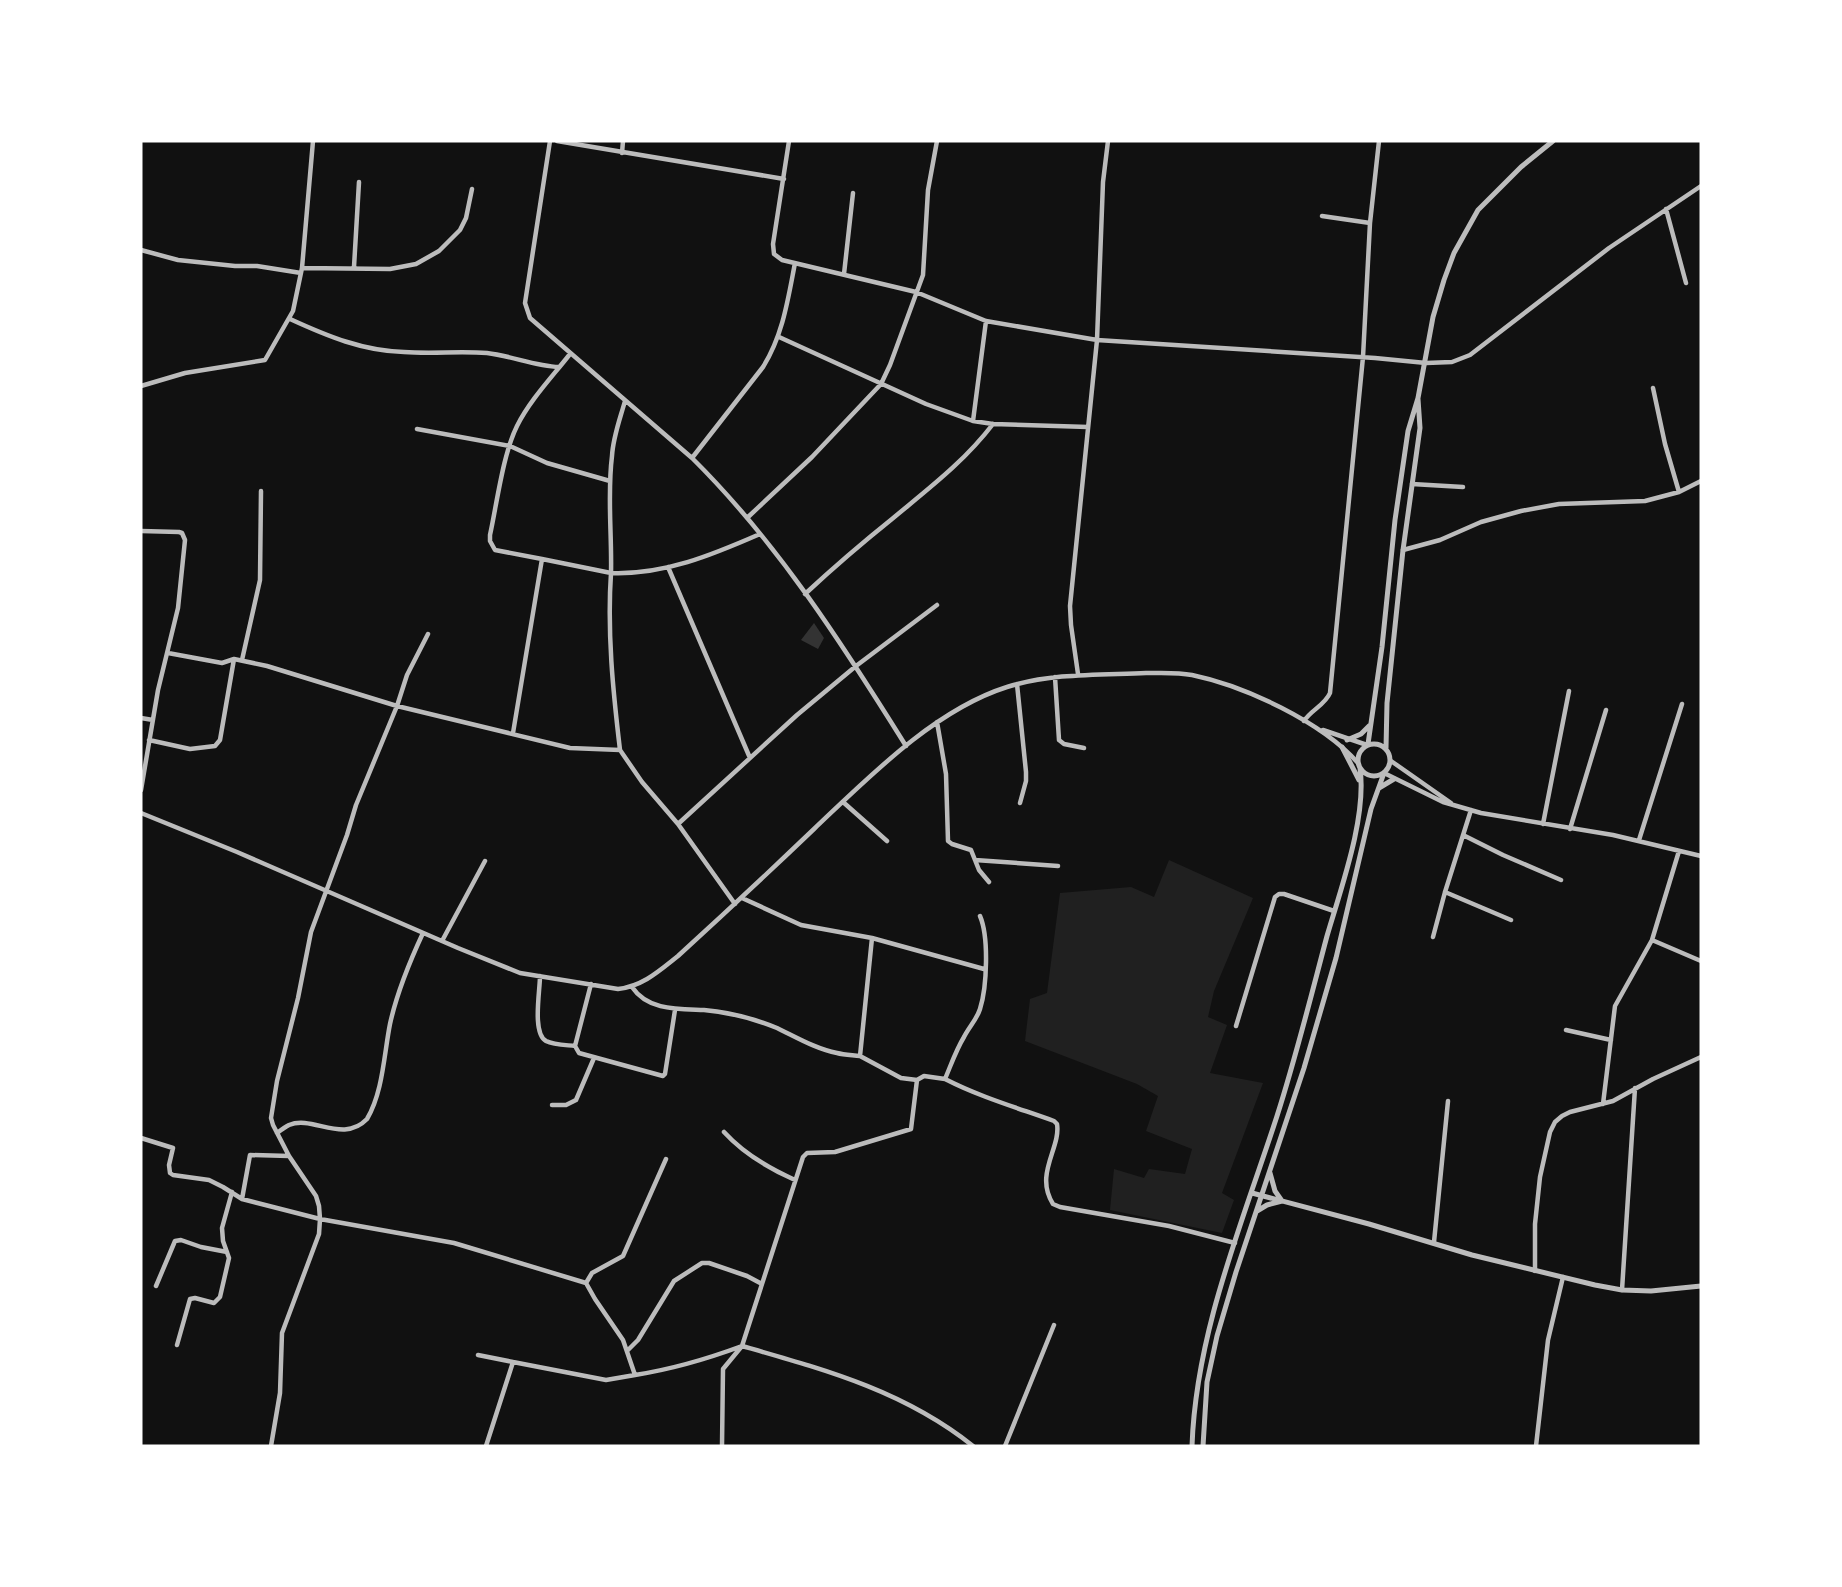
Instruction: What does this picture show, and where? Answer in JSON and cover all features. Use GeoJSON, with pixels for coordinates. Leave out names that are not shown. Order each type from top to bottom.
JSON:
{"type":"FeatureCollection","features":[{"type":"Feature","properties":{"kind":"street"},"geometry":{"type":"LineString","coordinates":[[141,386],[185,373],[265,360],[293,311],[301,270],[313,141]]}},
{"type":"Feature","properties":{"kind":"street"},"geometry":{"type":"LineString","coordinates":[[550,141],[525,303],[530,318],[692,458],[747,518],[856,666],[906,746]]}},
{"type":"Feature","properties":{"kind":"street"},"geometry":{"type":"LineString","coordinates":[[557,141],[784,179]]}},
{"type":"Feature","properties":{"kind":"street"},"geometry":{"type":"LineString","coordinates":[[622,141],[622,153]]}},
{"type":"Feature","properties":{"kind":"street"},"geometry":{"type":"LineString","coordinates":[[789,141],[773,249],[777,258],[916,292],[986,321],[1097,340],[1426,363],[1452,362],[1470,355],[1599,255],[1701,186]]}},
{"type":"Feature","properties":{"kind":"street"},"geometry":{"type":"LineString","coordinates":[[747,518],[812,457],[881,384],[923,275],[928,190],[937,141]]}},
{"type":"Feature","properties":{"kind":"street"},"geometry":{"type":"LineString","coordinates":[[1078,674],[1070,606],[1097,340],[1102,202],[1108,141]]}},
{"type":"Feature","properties":{"kind":"street"},"geometry":{"type":"LineString","coordinates":[[1304,722],[1313,710],[1325,702],[1330,693],[1363,357],[1370,223],[1379,141]]}},
{"type":"Feature","properties":{"kind":"street"},"geometry":{"type":"LineString","coordinates":[[1192,1446],[1194,1402],[1202,1356],[1235,1243],[1278,1114],[1347,869],[1360,806],[1360,751],[1368,745],[1375,703],[1401,476],[1410,424],[1426,363],[1433,317],[1454,254],[1478,210],[1521,167],[1553,141]]}},
{"type":"Feature","properties":{"kind":"street"},"geometry":{"type":"LineString","coordinates":[[354,267],[359,182]]}},
{"type":"Feature","properties":{"kind":"street"},"geometry":{"type":"LineString","coordinates":[[141,250],[178,260],[236,266],[301,270],[403,267],[416,264],[439,251],[460,230],[466,218],[472,189]]}},
{"type":"Feature","properties":{"kind":"street"},"geometry":{"type":"LineString","coordinates":[[844,274],[853,193]]}},
{"type":"Feature","properties":{"kind":"street"},"geometry":{"type":"LineString","coordinates":[[1666,209],[1686,283]]}},
{"type":"Feature","properties":{"kind":"street"},"geometry":{"type":"LineString","coordinates":[[1322,216],[1370,223]]}},
{"type":"Feature","properties":{"kind":"street"},"geometry":{"type":"LineString","coordinates":[[692,458],[763,367],[779,337],[795,263]]}},
{"type":"Feature","properties":{"kind":"street"},"geometry":{"type":"LineString","coordinates":[[290,319],[337,339],[363,347],[403,352],[467,351],[507,355],[559,368]]}},
{"type":"Feature","properties":{"kind":"street"},"geometry":{"type":"LineString","coordinates":[[973,421],[986,321]]}},
{"type":"Feature","properties":{"kind":"street"},"geometry":{"type":"LineString","coordinates":[[779,337],[926,404],[973,421],[993,424],[1088,427]]}},
{"type":"Feature","properties":{"kind":"street"},"geometry":{"type":"LineString","coordinates":[[570,354],[521,420],[510,446],[489,541],[495,550],[611,573],[630,574],[706,557],[760,534]]}},
{"type":"Feature","properties":{"kind":"street"},"geometry":{"type":"LineString","coordinates":[[1653,388],[1665,444],[1679,492]]}},
{"type":"Feature","properties":{"kind":"street"},"geometry":{"type":"LineString","coordinates":[[1418,398],[1420,428],[1403,550],[1387,703],[1386,748],[1391,761],[1454,805]]}},
{"type":"Feature","properties":{"kind":"street"},"geometry":{"type":"LineString","coordinates":[[625,401],[615,435],[610,481],[609,606],[612,685],[620,750],[642,782],[678,824],[735,904]]}},
{"type":"Feature","properties":{"kind":"street"},"geometry":{"type":"LineString","coordinates":[[805,594],[844,558],[958,465],[993,424]]}},
{"type":"Feature","properties":{"kind":"street"},"geometry":{"type":"LineString","coordinates":[[417,429],[510,446],[547,463],[610,481]]}},
{"type":"Feature","properties":{"kind":"street"},"geometry":{"type":"LineString","coordinates":[[1403,550],[1440,540],[1503,515],[1559,504],[1626,503],[1656,499],[1679,492],[1701,481]]}},
{"type":"Feature","properties":{"kind":"street"},"geometry":{"type":"LineString","coordinates":[[1412,484],[1463,487]]}},
{"type":"Feature","properties":{"kind":"street"},"geometry":{"type":"LineString","coordinates":[[242,660],[260,580],[261,491]]}},
{"type":"Feature","properties":{"kind":"street"},"geometry":{"type":"LineString","coordinates":[[141,531],[179,532],[185,540],[178,608],[153,720],[141,790]]}},
{"type":"Feature","properties":{"kind":"street"},"geometry":{"type":"LineString","coordinates":[[513,733],[542,559]]}},
{"type":"Feature","properties":{"kind":"street"},"geometry":{"type":"LineString","coordinates":[[668,567],[750,758]]}},
{"type":"Feature","properties":{"kind":"street"},"geometry":{"type":"LineString","coordinates":[[678,824],[796,715],[856,666],[938,605]]}},
{"type":"Feature","properties":{"kind":"street"},"geometry":{"type":"LineString","coordinates":[[271,1446],[280,1393],[282,1333],[319,1234],[320,1219],[320,1206],[316,1196],[289,1156],[271,1118],[277,1081],[298,998],[311,932],[356,805],[397,706],[407,675],[428,634]]}},
{"type":"Feature","properties":{"kind":"street"},"geometry":{"type":"LineString","coordinates":[[168,653],[222,663],[234,659],[242,660],[397,706],[570,747],[620,750]]}},
{"type":"Feature","properties":{"kind":"street"},"geometry":{"type":"LineString","coordinates":[[149,740],[190,749],[215,746],[220,740],[234,659]]}},
{"type":"Feature","properties":{"kind":"street"},"geometry":{"type":"LineString","coordinates":[[141,813],[520,973],[618,988],[632,987],[654,975],[678,956],[843,802],[906,746],[937,722],[981,698],[1017,684],[1078,674],[1191,675],[1233,686],[1312,726],[1347,740],[1368,745],[1378,744],[1386,748]]}},
{"type":"Feature","properties":{"kind":"street"},"geometry":{"type":"LineString","coordinates":[[1055,677],[1059,740],[1064,744],[1084,748]]}},
{"type":"Feature","properties":{"kind":"street"},"geometry":{"type":"LineString","coordinates":[[1017,684],[1026,772],[1020,802]]}},
{"type":"Feature","properties":{"kind":"street"},"geometry":{"type":"LineString","coordinates":[[1543,824],[1569,691]]}},
{"type":"Feature","properties":{"kind":"street"},"geometry":{"type":"LineString","coordinates":[[1639,840],[1682,704]]}},
{"type":"Feature","properties":{"kind":"street"},"geometry":{"type":"LineString","coordinates":[[1570,829],[1606,710]]}},
{"type":"Feature","properties":{"kind":"street"},"geometry":{"type":"LineString","coordinates":[[141,718],[153,720]]}},
{"type":"Feature","properties":{"kind":"street"},"geometry":{"type":"LineString","coordinates":[[937,722],[946,774],[948,841],[969,849],[979,870],[988,882]]}},
{"type":"Feature","properties":{"kind":"street"},"geometry":{"type":"LineString","coordinates":[[1347,740],[1360,734],[1370,724]]}},
{"type":"Feature","properties":{"kind":"street"},"geometry":{"type":"LineString","coordinates":[[1312,726],[1342,747],[1371,776],[1384,773],[1443,802],[1543,824],[1639,840],[1701,856]]}},
{"type":"Feature","properties":{"kind":"street"},"geometry":{"type":"LineString","coordinates":[[1342,747],[1361,786]]}},
{"type":"Feature","properties":{"kind":"street"},"geometry":{"type":"LineString","coordinates":[[1203,1446],[1207,1382],[1216,1336],[1322,1007],[1376,792],[1391,761]]}},
{"type":"Feature","properties":{"kind":"street"},"geometry":{"type":"LineString","coordinates":[[1376,792],[1384,784],[1394,779]]}},
{"type":"Feature","properties":{"kind":"street"},"geometry":{"type":"LineString","coordinates":[[843,802],[887,841]]}},
{"type":"Feature","properties":{"kind":"street"},"geometry":{"type":"LineString","coordinates":[[1433,937],[1471,810]]}},
{"type":"Feature","properties":{"kind":"street"},"geometry":{"type":"LineString","coordinates":[[1463,835],[1561,880]]}},
{"type":"Feature","properties":{"kind":"street"},"geometry":{"type":"LineString","coordinates":[[1603,1104],[1615,1006],[1652,940],[1678,851]]}},
{"type":"Feature","properties":{"kind":"street"},"geometry":{"type":"LineString","coordinates":[[975,860],[1058,866]]}},
{"type":"Feature","properties":{"kind":"street"},"geometry":{"type":"LineString","coordinates":[[442,941],[485,861]]}},
{"type":"Feature","properties":{"kind":"street"},"geometry":{"type":"LineString","coordinates":[[1445,892],[1511,920]]}},
{"type":"Feature","properties":{"kind":"street"},"geometry":{"type":"LineString","coordinates":[[1236,1026],[1275,897],[1284,894],[1334,911]]}},
{"type":"Feature","properties":{"kind":"street"},"geometry":{"type":"LineString","coordinates":[[742,898],[801,925],[872,938],[984,969]]}},
{"type":"Feature","properties":{"kind":"street"},"geometry":{"type":"LineString","coordinates":[[945,1079],[964,1036],[980,1009],[984,993],[985,938],[980,916]]}},
{"type":"Feature","properties":{"kind":"street"},"geometry":{"type":"LineString","coordinates":[[277,1133],[288,1125],[296,1123],[332,1129],[352,1128],[367,1119],[383,1070],[390,1023],[402,978],[423,933]]}},
{"type":"Feature","properties":{"kind":"street"},"geometry":{"type":"LineString","coordinates":[[860,1056],[872,938]]}},
{"type":"Feature","properties":{"kind":"street"},"geometry":{"type":"LineString","coordinates":[[1652,940],[1701,962]]}},
{"type":"Feature","properties":{"kind":"street"},"geometry":{"type":"LineString","coordinates":[[540,976],[538,1012],[540,1034],[547,1041],[575,1046]]}},
{"type":"Feature","properties":{"kind":"street"},"geometry":{"type":"LineString","coordinates":[[591,984],[575,1046],[579,1053],[594,1058],[663,1076],[675,1010]]}},
{"type":"Feature","properties":{"kind":"street"},"geometry":{"type":"LineString","coordinates":[[632,987],[643,999],[655,1005],[675,1010],[707,1011],[738,1016],[773,1026],[827,1050],[860,1056],[894,1076],[917,1080],[924,1076],[945,1079],[969,1092],[1027,1111],[1057,1124],[1057,1132],[1047,1167],[1048,1192],[1053,1204],[1169,1226],[1235,1243]]}},
{"type":"Feature","properties":{"kind":"street"},"geometry":{"type":"LineString","coordinates":[[1566,1030],[1611,1040]]}},
{"type":"Feature","properties":{"kind":"street"},"geometry":{"type":"LineString","coordinates":[[552,1105],[566,1106],[576,1100],[594,1058]]}},
{"type":"Feature","properties":{"kind":"street"},"geometry":{"type":"LineString","coordinates":[[1535,1271],[1538,1189],[1550,1132],[1555,1122],[1562,1116],[1603,1104],[1669,1071],[1701,1058]]}},
{"type":"Feature","properties":{"kind":"street"},"geometry":{"type":"LineString","coordinates":[[722,1446],[723,1369],[742,1346],[801,1159],[807,1153],[835,1152],[911,1129],[917,1080]]}},
{"type":"Feature","properties":{"kind":"street"},"geometry":{"type":"LineString","coordinates":[[1622,1290],[1635,1088]]}},
{"type":"Feature","properties":{"kind":"street"},"geometry":{"type":"LineString","coordinates":[[1434,1242],[1448,1101]]}},
{"type":"Feature","properties":{"kind":"street"},"geometry":{"type":"LineString","coordinates":[[724,1132],[756,1160],[795,1180]]}},
{"type":"Feature","properties":{"kind":"street"},"geometry":{"type":"LineString","coordinates":[[141,1138],[173,1148],[169,1166],[170,1173],[173,1175],[209,1180],[242,1199],[320,1219],[454,1243],[586,1283]]}},
{"type":"Feature","properties":{"kind":"street"},"geometry":{"type":"LineString","coordinates":[[242,1199],[250,1155],[289,1156]]}},
{"type":"Feature","properties":{"kind":"street"},"geometry":{"type":"LineString","coordinates":[[586,1283],[592,1273],[623,1256],[666,1159]]}},
{"type":"Feature","properties":{"kind":"street"},"geometry":{"type":"LineString","coordinates":[[1270,1172],[1272,1185],[1282,1201]]}},
{"type":"Feature","properties":{"kind":"street"},"geometry":{"type":"LineString","coordinates":[[177,1346],[190,1299],[195,1298],[214,1303],[220,1297],[228,1258],[222,1228],[232,1192]]}},
{"type":"Feature","properties":{"kind":"street"},"geometry":{"type":"LineString","coordinates":[[1251,1193],[1535,1271],[1622,1290],[1652,1291],[1701,1286]]}},
{"type":"Feature","properties":{"kind":"street"},"geometry":{"type":"LineString","coordinates":[[1257,1211],[1267,1204],[1282,1201]]}},
{"type":"Feature","properties":{"kind":"street"},"geometry":{"type":"LineString","coordinates":[[156,1286],[175,1241],[181,1240],[227,1252]]}},
{"type":"Feature","properties":{"kind":"street"},"geometry":{"type":"LineString","coordinates":[[628,1350],[638,1340],[674,1281],[702,1263],[710,1263],[747,1276],[762,1284]]}},
{"type":"Feature","properties":{"kind":"street"},"geometry":{"type":"LineString","coordinates":[[1536,1446],[1548,1340],[1563,1277]]}},
{"type":"Feature","properties":{"kind":"street"},"geometry":{"type":"LineString","coordinates":[[586,1283],[628,1350],[635,1375]]}},
{"type":"Feature","properties":{"kind":"street"},"geometry":{"type":"LineString","coordinates":[[1005,1446],[1054,1325]]}},
{"type":"Feature","properties":{"kind":"street"},"geometry":{"type":"LineString","coordinates":[[478,1355],[606,1380],[688,1365],[742,1346],[828,1371],[878,1389],[948,1426],[973,1446]]}},
{"type":"Feature","properties":{"kind":"street"},"geometry":{"type":"LineString","coordinates":[[486,1446],[513,1362]]}},
{"type":"Feature","properties":{"kind":"shaded area"},"geometry":{"type":"Polygon","coordinates":[[[814,623],[824,638],[818,649],[801,640],[814,623]]]}},
{"type":"Feature","properties":{"kind":"shaded area"},"geometry":{"type":"Polygon","coordinates":[[[1169,860],[1253,898],[1214,991],[1208,1017],[1227,1025],[1210,1073],[1263,1083],[1222,1193],[1234,1200],[1222,1233],[1110,1210],[1114,1169],[1144,1178],[1149,1169],[1185,1174],[1192,1149],[1146,1131],[1158,1096],[1137,1084],[1025,1041],[1030,999],[1047,993],[1060,893],[1131,887],[1154,897],[1169,860]]]}}]}
